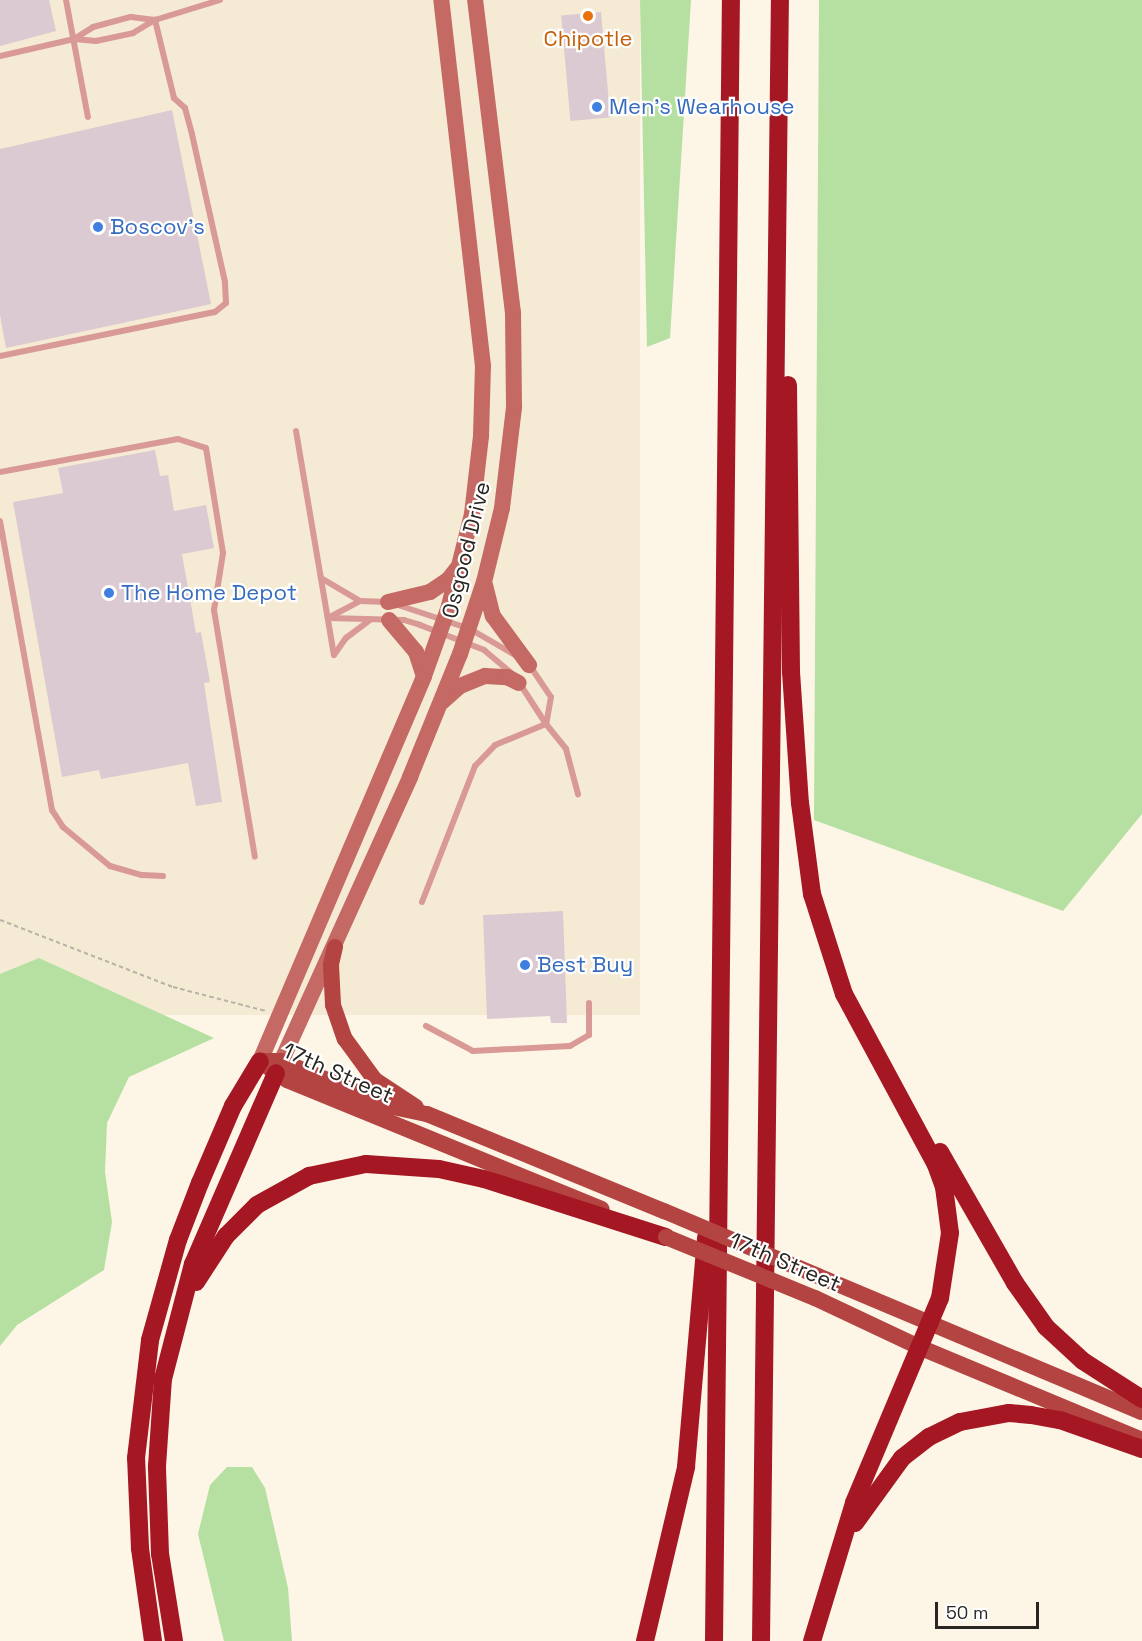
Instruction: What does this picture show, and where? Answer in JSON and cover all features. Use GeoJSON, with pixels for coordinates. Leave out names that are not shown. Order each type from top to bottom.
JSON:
{"type":"FeatureCollection","features":[{"type":"Feature","properties":{"kind":"highway"},"geometry":{"type":"LineString","coordinates":[[714,1641],[731,0]]}},
{"type":"Feature","properties":{"kind":"highway"},"geometry":{"type":"LineString","coordinates":[[761,1641],[780,0]]}},
{"type":"Feature","properties":{"kind":"highway"},"geometry":{"type":"LineString","coordinates":[[778,181],[787,328],[791,672],[800,803],[812,894],[822,932],[844,994],[924,1142],[944,1187],[948,1255],[929,1324],[854,1503],[812,1641]]}},
{"type":"Feature","properties":{"kind":"highway"},"geometry":{"type":"LineString","coordinates":[[874,1050],[1046,1327],[1092,1368],[1142,1399]]}},
{"type":"Feature","properties":{"kind":"highway"},"geometry":{"type":"LineString","coordinates":[[153,1641],[140,1548],[136,1458],[150,1340],[178,1240],[200,1183],[233,1106],[260,1061]]}},
{"type":"Feature","properties":{"kind":"highway"},"geometry":{"type":"LineString","coordinates":[[174,1641],[160,1554],[156,1466],[163,1379],[192,1264],[279,1067]]}},
{"type":"Feature","properties":{"kind":"highway"},"geometry":{"type":"LineString","coordinates":[[645,1641],[686,1467],[718,1098]]}},
{"type":"Feature","properties":{"kind":"highway"},"geometry":{"type":"LineString","coordinates":[[178,1316],[211,1255],[241,1219],[290,1184],[345,1166],[394,1164],[484,1179],[666,1237]]}},
{"type":"Feature","properties":{"kind":"highway"},"geometry":{"type":"LineString","coordinates":[[836,1559],[860,1514],[891,1469],[916,1446],[960,1422],[1009,1413],[1031,1415],[1060,1420],[1142,1449]]}},
{"type":"Feature","properties":{"kind":"main road","name":"Osgood Drive"},"geometry":{"type":"LineString","coordinates":[[260,1061],[424,676],[462,561],[478,472],[483,366],[440,3]]}},
{"type":"Feature","properties":{"kind":"main road","name":"Osgood Drive"},"geometry":{"type":"LineString","coordinates":[[279,1067],[335,947],[467,636],[484,582],[508,474],[515,375],[513,313],[477,4]]}},
{"type":"Feature","properties":{"kind":"main road"},"geometry":{"type":"LineString","coordinates":[[388,602],[430,592],[448,580],[462,561]]}},
{"type":"Feature","properties":{"kind":"main road"},"geometry":{"type":"LineString","coordinates":[[484,582],[493,616],[529,664]]}},
{"type":"Feature","properties":{"kind":"main road"},"geometry":{"type":"LineString","coordinates":[[389,620],[416,652],[424,676]]}},
{"type":"Feature","properties":{"kind":"main road"},"geometry":{"type":"LineString","coordinates":[[439,705],[460,686],[484,676],[507,677],[519,683]]}},
{"type":"Feature","properties":{"kind":"main road"},"geometry":{"type":"LineString","coordinates":[[335,947],[331,965],[333,1005],[345,1039],[381,1086],[427,1114]]}},
{"type":"Feature","properties":{"kind":"main road","name":"17th Street"},"geometry":{"type":"LineString","coordinates":[[260,1061],[393,1107],[427,1114],[1142,1412]]}},
{"type":"Feature","properties":{"kind":"main road","name":"17th Street"},"geometry":{"type":"LineString","coordinates":[[279,1067],[666,1237],[815,1298],[919,1347],[1142,1440]]}},
{"type":"Feature","properties":{"kind":"lane"},"geometry":{"type":"LineString","coordinates":[[66,0],[88,117]]}},
{"type":"Feature","properties":{"kind":"lane"},"geometry":{"type":"LineString","coordinates":[[0,56],[74,39],[96,40],[133,33],[155,20],[220,0]]}},
{"type":"Feature","properties":{"kind":"lane"},"geometry":{"type":"LineString","coordinates":[[74,39],[93,27],[131,17],[155,20]]}},
{"type":"Feature","properties":{"kind":"lane"},"geometry":{"type":"LineString","coordinates":[[0,356],[215,312],[226,303],[225,282],[192,134],[185,108],[174,98],[155,20]]}},
{"type":"Feature","properties":{"kind":"lane"},"geometry":{"type":"LineString","coordinates":[[296,431],[334,655],[346,638],[371,620]]}},
{"type":"Feature","properties":{"kind":"lane"},"geometry":{"type":"LineString","coordinates":[[0,472],[178,439],[206,448],[223,553],[214,610],[255,857]]}},
{"type":"Feature","properties":{"kind":"lane"},"geometry":{"type":"LineString","coordinates":[[0,521],[52,810],[63,827],[110,866],[142,875],[163,876]]}},
{"type":"Feature","properties":{"kind":"lane"},"geometry":{"type":"LineString","coordinates":[[321,578],[360,601],[388,602],[529,664],[551,697],[546,724]]}},
{"type":"Feature","properties":{"kind":"lane"},"geometry":{"type":"LineString","coordinates":[[328,618],[360,601]]}},
{"type":"Feature","properties":{"kind":"lane"},"geometry":{"type":"LineString","coordinates":[[328,618],[404,620],[442,626],[467,636],[501,660],[566,749],[578,794]]}},
{"type":"Feature","properties":{"kind":"lane"},"geometry":{"type":"LineString","coordinates":[[422,902],[475,766],[495,745],[546,724]]}},
{"type":"Feature","properties":{"kind":"lane"},"geometry":{"type":"LineString","coordinates":[[426,1026],[473,1051],[570,1046],[589,1035],[589,1003]]}},
{"type":"Feature","properties":{"kind":"path"},"geometry":{"type":"LineString","coordinates":[[0,920],[173,987],[246,1003],[280,1016]]}},
{"type":"Feature","properties":{"kind":"shaded area"},"geometry":{"type":"Polygon","coordinates":[[[0,0],[640,0],[640,1015],[0,1015],[0,0]]]}},
{"type":"Feature","properties":{"kind":"green space"},"geometry":{"type":"Polygon","coordinates":[[[640,0],[691,0],[670,338],[647,347],[640,0]]]}},
{"type":"Feature","properties":{"kind":"green space"},"geometry":{"type":"Polygon","coordinates":[[[819,0],[1142,0],[1142,814],[1063,911],[814,820],[819,0]]]}},
{"type":"Feature","properties":{"kind":"green space"},"geometry":{"type":"Polygon","coordinates":[[[39,958],[214,1038],[129,1077],[107,1123],[105,1172],[112,1222],[104,1270],[17,1325],[0,1346],[0,974],[39,958]]]}},
{"type":"Feature","properties":{"kind":"green space"},"geometry":{"type":"Polygon","coordinates":[[[227,1467],[252,1467],[265,1488],[288,1588],[292,1641],[224,1641],[198,1534],[210,1485],[227,1467]]]}},
{"type":"Feature","properties":{"kind":"building"},"geometry":{"type":"Polygon","coordinates":[[[0,0],[49,0],[56,31],[0,46],[0,0]]]}},
{"type":"Feature","properties":{"kind":"building"},"geometry":{"type":"Polygon","coordinates":[[[601,12],[610,118],[570,121],[561,15],[601,12]]]}},
{"type":"Feature","properties":{"kind":"building","name":"Boscov's"},"geometry":{"type":"Polygon","coordinates":[[[172,110],[211,304],[6,348],[0,315],[0,149],[172,110]]]}},
{"type":"Feature","properties":{"kind":"building","name":"The Home Depot"},"geometry":{"type":"Polygon","coordinates":[[[155,450],[160,476],[168,475],[174,511],[206,505],[214,548],[182,554],[196,633],[201,632],[210,682],[204,683],[222,802],[196,806],[188,763],[101,779],[99,770],[62,777],[13,502],[63,493],[58,468],[155,450]]]}},
{"type":"Feature","properties":{"kind":"building","name":"Best Buy"},"geometry":{"type":"Polygon","coordinates":[[[563,911],[567,1023],[551,1023],[550,1016],[487,1019],[483,915],[563,911]]]}},
{"type":"Feature","properties":{"kind":"place","name":"Chipotle"},"geometry":{"type":"Point","coordinates":[588,16]}},
{"type":"Feature","properties":{"kind":"place","name":"Men's Wearhouse"},"geometry":{"type":"Point","coordinates":[597,107]}},
{"type":"Feature","properties":{"kind":"place","name":"Boscov's"},"geometry":{"type":"Point","coordinates":[98,227]}},
{"type":"Feature","properties":{"kind":"place","name":"The Home Depot"},"geometry":{"type":"Point","coordinates":[109,593]}},
{"type":"Feature","properties":{"kind":"place","name":"Best Buy"},"geometry":{"type":"Point","coordinates":[525,965]}}]}
